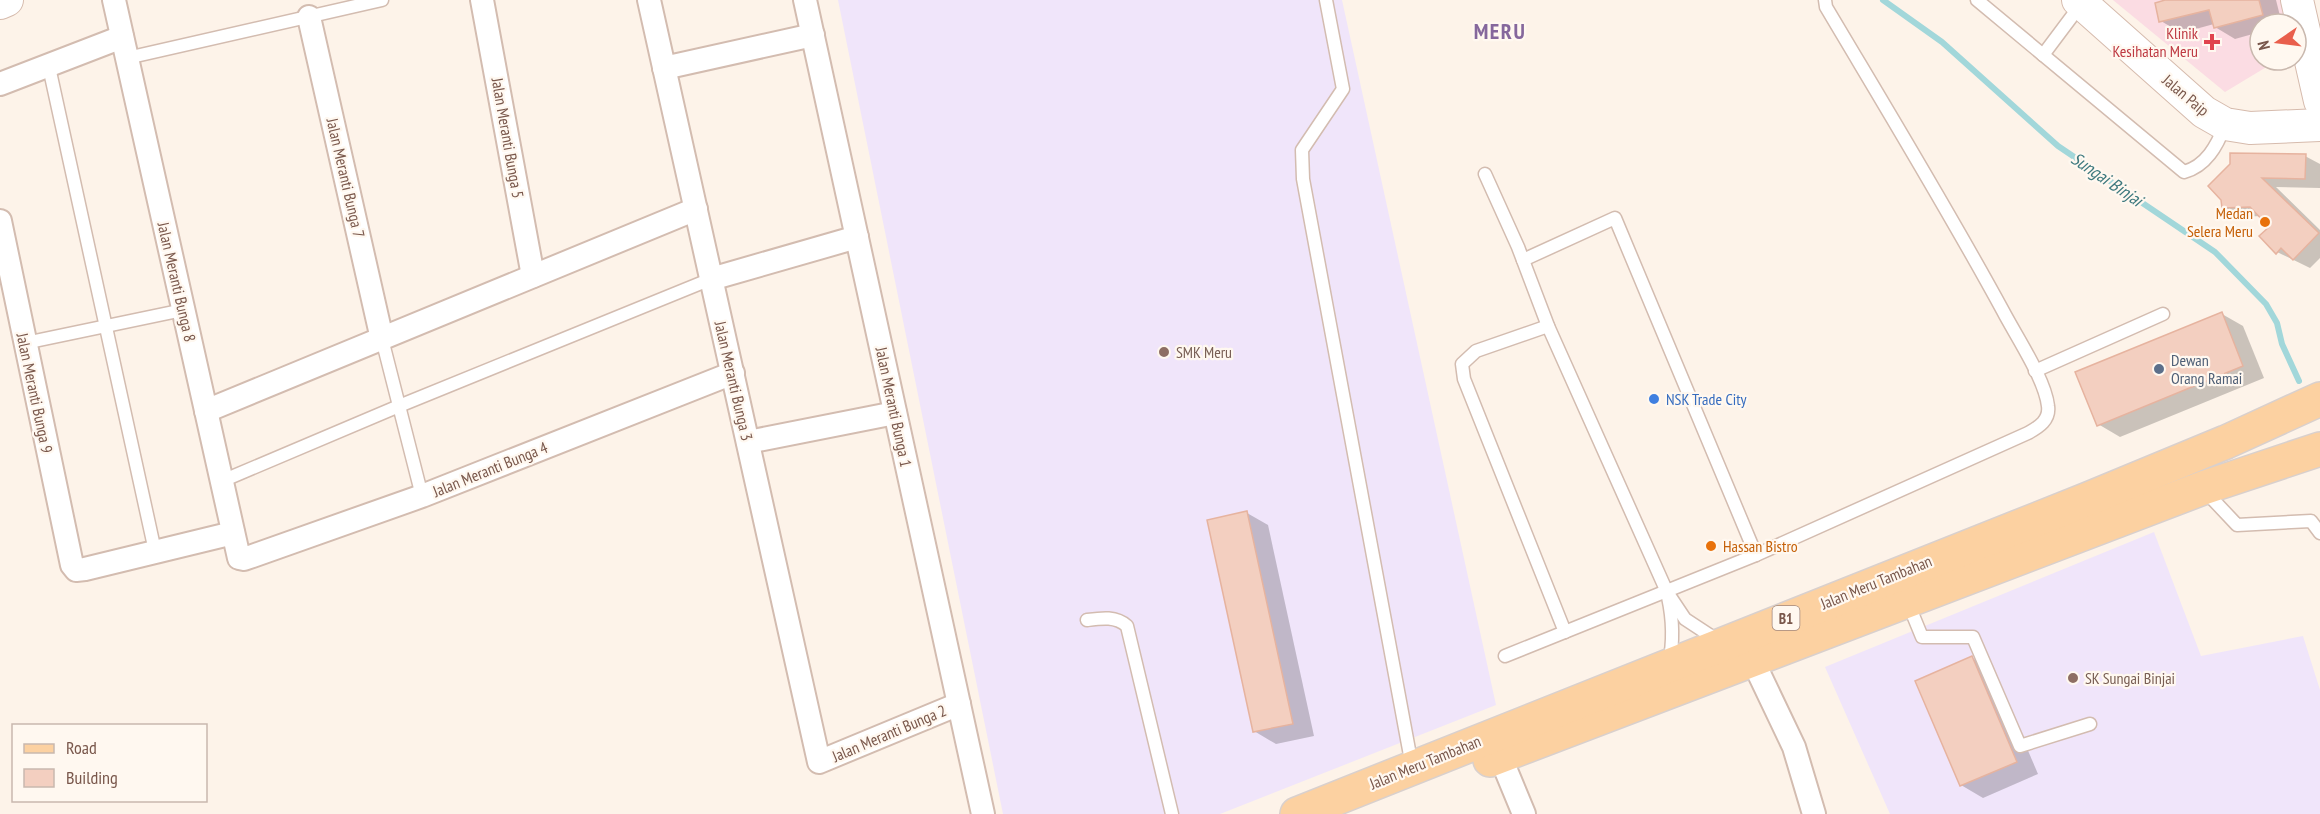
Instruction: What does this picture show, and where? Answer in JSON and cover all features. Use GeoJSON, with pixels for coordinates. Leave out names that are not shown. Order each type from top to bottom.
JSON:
{"type":"FeatureCollection","features":[{"type":"Feature","properties":{"kind":"main road","name":"Jalan Meru Tambahan"},"geometry":{"type":"LineString","coordinates":[[1297,814],[2088,499],[2320,399]]}},
{"type":"Feature","properties":{"kind":"main road","name":"Jalan Meru Tambahan"},"geometry":{"type":"LineString","coordinates":[[1352,814],[2203,488],[2306,454]]}},
{"type":"Feature","properties":{"kind":"street"},"geometry":{"type":"LineString","coordinates":[[0,3],[6,0]]}},
{"type":"Feature","properties":{"kind":"street","name":"Jalan Meranti Bunga 8"},"geometry":{"type":"LineString","coordinates":[[114,0],[233,533],[239,558],[244,560]]}},
{"type":"Feature","properties":{"kind":"street","name":"Jalan Meranti Bunga 5"},"geometry":{"type":"LineString","coordinates":[[482,0],[533,276]]}},
{"type":"Feature","properties":{"kind":"street","name":"Jalan Meranti Bunga 3"},"geometry":{"type":"LineString","coordinates":[[649,0],[819,762]]}},
{"type":"Feature","properties":{"kind":"street","name":"Jalan Meranti Bunga 1"},"geometry":{"type":"LineString","coordinates":[[805,0],[983,814]]}},
{"type":"Feature","properties":{"kind":"street"},"geometry":{"type":"LineString","coordinates":[[2297,0],[2320,101]]}},
{"type":"Feature","properties":{"kind":"street","name":"Jalan Paip"},"geometry":{"type":"LineString","coordinates":[[2080,2],[2204,112],[2225,124],[2250,128],[2320,125]]}},
{"type":"Feature","properties":{"kind":"street","name":"Jalan Meranti Bunga 7"},"geometry":{"type":"LineString","coordinates":[[309,17],[382,339]]}},
{"type":"Feature","properties":{"kind":"street"},"geometry":{"type":"LineString","coordinates":[[664,68],[813,35]]}},
{"type":"Feature","properties":{"kind":"street"},"geometry":{"type":"LineString","coordinates":[[0,84],[49,67],[124,48]]}},
{"type":"Feature","properties":{"kind":"street"},"geometry":{"type":"LineString","coordinates":[[206,411],[696,209]]}},
{"type":"Feature","properties":{"kind":"street","name":"Jalan Meranti Bunga 9"},"geometry":{"type":"LineString","coordinates":[[0,220],[72,566],[76,570],[85,569],[155,551]]}},
{"type":"Feature","properties":{"kind":"street"},"geometry":{"type":"LineString","coordinates":[[711,279],[857,237]]}},
{"type":"Feature","properties":{"kind":"street","name":"Jalan Meranti Bunga 4"},"geometry":{"type":"LineString","coordinates":[[244,560],[422,496],[733,373]]}},
{"type":"Feature","properties":{"kind":"street"},"geometry":{"type":"LineString","coordinates":[[748,442],[895,413]]}},
{"type":"Feature","properties":{"kind":"street"},"geometry":{"type":"LineString","coordinates":[[155,551],[233,533]]}},
{"type":"Feature","properties":{"kind":"street"},"geometry":{"type":"LineString","coordinates":[[1753,661],[1794,747],[1815,814]]}},
{"type":"Feature","properties":{"kind":"street","name":"Jalan Meranti Bunga 2"},"geometry":{"type":"LineString","coordinates":[[819,762],[959,704]]}},
{"type":"Feature","properties":{"kind":"street"},"geometry":{"type":"LineString","coordinates":[[1500,756],[1524,814]]}},
{"type":"Feature","properties":{"kind":"lane"},"geometry":{"type":"LineString","coordinates":[[124,48],[309,17],[382,0]]}},
{"type":"Feature","properties":{"kind":"lane"},"geometry":{"type":"LineString","coordinates":[[1326,0],[1343,88],[1302,150],[1303,180],[1412,768]]}},
{"type":"Feature","properties":{"kind":"lane"},"geometry":{"type":"LineString","coordinates":[[1504,656],[1756,555],[2039,428],[2046,418],[2049,407],[2035,371],[1962,235],[1826,7],[1825,0]]}},
{"type":"Feature","properties":{"kind":"lane"},"geometry":{"type":"LineString","coordinates":[[1977,0],[2184,172],[2197,168],[2213,150],[2225,124]]}},
{"type":"Feature","properties":{"kind":"lane"},"geometry":{"type":"LineString","coordinates":[[2043,54],[2080,2]]}},
{"type":"Feature","properties":{"kind":"lane"},"geometry":{"type":"LineString","coordinates":[[49,67],[155,551]]}},
{"type":"Feature","properties":{"kind":"lane"},"geometry":{"type":"LineString","coordinates":[[1485,174],[1523,260],[1548,326],[1667,592],[1685,619],[1722,643]]}},
{"type":"Feature","properties":{"kind":"lane"},"geometry":{"type":"LineString","coordinates":[[1523,260],[1615,218],[1756,555]]}},
{"type":"Feature","properties":{"kind":"lane"},"geometry":{"type":"LineString","coordinates":[[222,481],[711,279]]}},
{"type":"Feature","properties":{"kind":"lane"},"geometry":{"type":"LineString","coordinates":[[25,343],[183,310]]}},
{"type":"Feature","properties":{"kind":"lane"},"geometry":{"type":"LineString","coordinates":[[2035,371],[2163,314]]}},
{"type":"Feature","properties":{"kind":"lane"},"geometry":{"type":"LineString","coordinates":[[1548,326],[1476,351],[1462,364],[1464,380],[1565,632]]}},
{"type":"Feature","properties":{"kind":"lane"},"geometry":{"type":"LineString","coordinates":[[382,339],[422,496]]}},
{"type":"Feature","properties":{"kind":"lane"},"geometry":{"type":"LineString","coordinates":[[2203,488],[2237,525],[2311,521],[2320,533]]}},
{"type":"Feature","properties":{"kind":"lane"},"geometry":{"type":"LineString","coordinates":[[1667,592],[1673,642],[1669,664]]}},
{"type":"Feature","properties":{"kind":"lane"},"geometry":{"type":"LineString","coordinates":[[1907,602],[1922,637],[1973,637],[2020,746],[2090,724]]}},
{"type":"Feature","properties":{"kind":"lane"},"geometry":{"type":"LineString","coordinates":[[1087,620],[1115,619],[1127,627],[1172,814]]}},
{"type":"Feature","properties":{"kind":"shaded area","name":"SMK Meru"},"geometry":{"type":"Polygon","coordinates":[[[838,0],[1342,0],[1496,705],[1220,814],[1003,814],[838,0]]]}},
{"type":"Feature","properties":{"kind":"shaded area","name":"Klinik Kesihatan Meru"},"geometry":{"type":"Polygon","coordinates":[[[2113,0],[2280,0],[2284,12],[2248,12],[2248,72],[2258,72],[2225,92],[2113,0]]]}},
{"type":"Feature","properties":{"kind":"shaded area","name":"SK Sungai Binjai"},"geometry":{"type":"Polygon","coordinates":[[[2154,532],[2201,656],[2303,636],[2320,690],[2320,814],[1890,814],[1825,667],[2154,532]]]}},
{"type":"Feature","properties":{"kind":"building"},"geometry":{"type":"Polygon","coordinates":[[[2165,0],[2259,0],[2262,12],[2248,12],[2248,19],[2214,28],[2209,10],[2159,22],[2155,3],[2165,0]]]}},
{"type":"Feature","properties":{"kind":"building"},"geometry":{"type":"Polygon","coordinates":[[[2230,153],[2306,154],[2305,179],[2262,178],[2319,233],[2293,260],[2281,248],[2276,254],[2259,236],[2269,227],[2250,207],[2222,208],[2221,200],[2208,186],[2230,164],[2230,153]]]}},
{"type":"Feature","properties":{"kind":"building","name":"Dewan Orang Ramai"},"geometry":{"type":"Polygon","coordinates":[[[2222,312],[2243,366],[2097,426],[2075,372],[2222,312]]]}},
{"type":"Feature","properties":{"kind":"building"},"geometry":{"type":"Polygon","coordinates":[[[1247,511],[1293,724],[1253,732],[1207,520],[1247,511]]]}},
{"type":"Feature","properties":{"kind":"building"},"geometry":{"type":"Polygon","coordinates":[[[1972,656],[2017,762],[1960,786],[1915,681],[1972,656]]]}},
{"type":"Feature","properties":{"kind":"waterway","name":"Sungai Binjai"},"geometry":{"type":"LineString","coordinates":[[1883,0],[1942,42],[2058,146],[2215,252],[2266,304],[2277,323],[2282,344],[2299,381]]}},
{"type":"Feature","properties":{"kind":"place","name":"Klinik Kesihatan Meru"},"geometry":{"type":"Point","coordinates":[2212,42]}},
{"type":"Feature","properties":{"kind":"place","name":"Medan Selera Meru"},"geometry":{"type":"Point","coordinates":[2265,222]}},
{"type":"Feature","properties":{"kind":"place","name":"SMK Meru"},"geometry":{"type":"Point","coordinates":[1164,352]}},
{"type":"Feature","properties":{"kind":"place","name":"Dewan Orang Ramai"},"geometry":{"type":"Point","coordinates":[2159,369]}},
{"type":"Feature","properties":{"kind":"place","name":"NSK Trade City"},"geometry":{"type":"Point","coordinates":[1654,399]}},
{"type":"Feature","properties":{"kind":"place","name":"Hassan Bistro"},"geometry":{"type":"Point","coordinates":[1711,546]}},
{"type":"Feature","properties":{"kind":"place","name":"SK Sungai Binjai"},"geometry":{"type":"Point","coordinates":[2073,678]}},
{"type":"Feature","properties":{"kind":"district","name":"MERU"},"geometry":{"type":"Point","coordinates":[1500,31]}}]}
